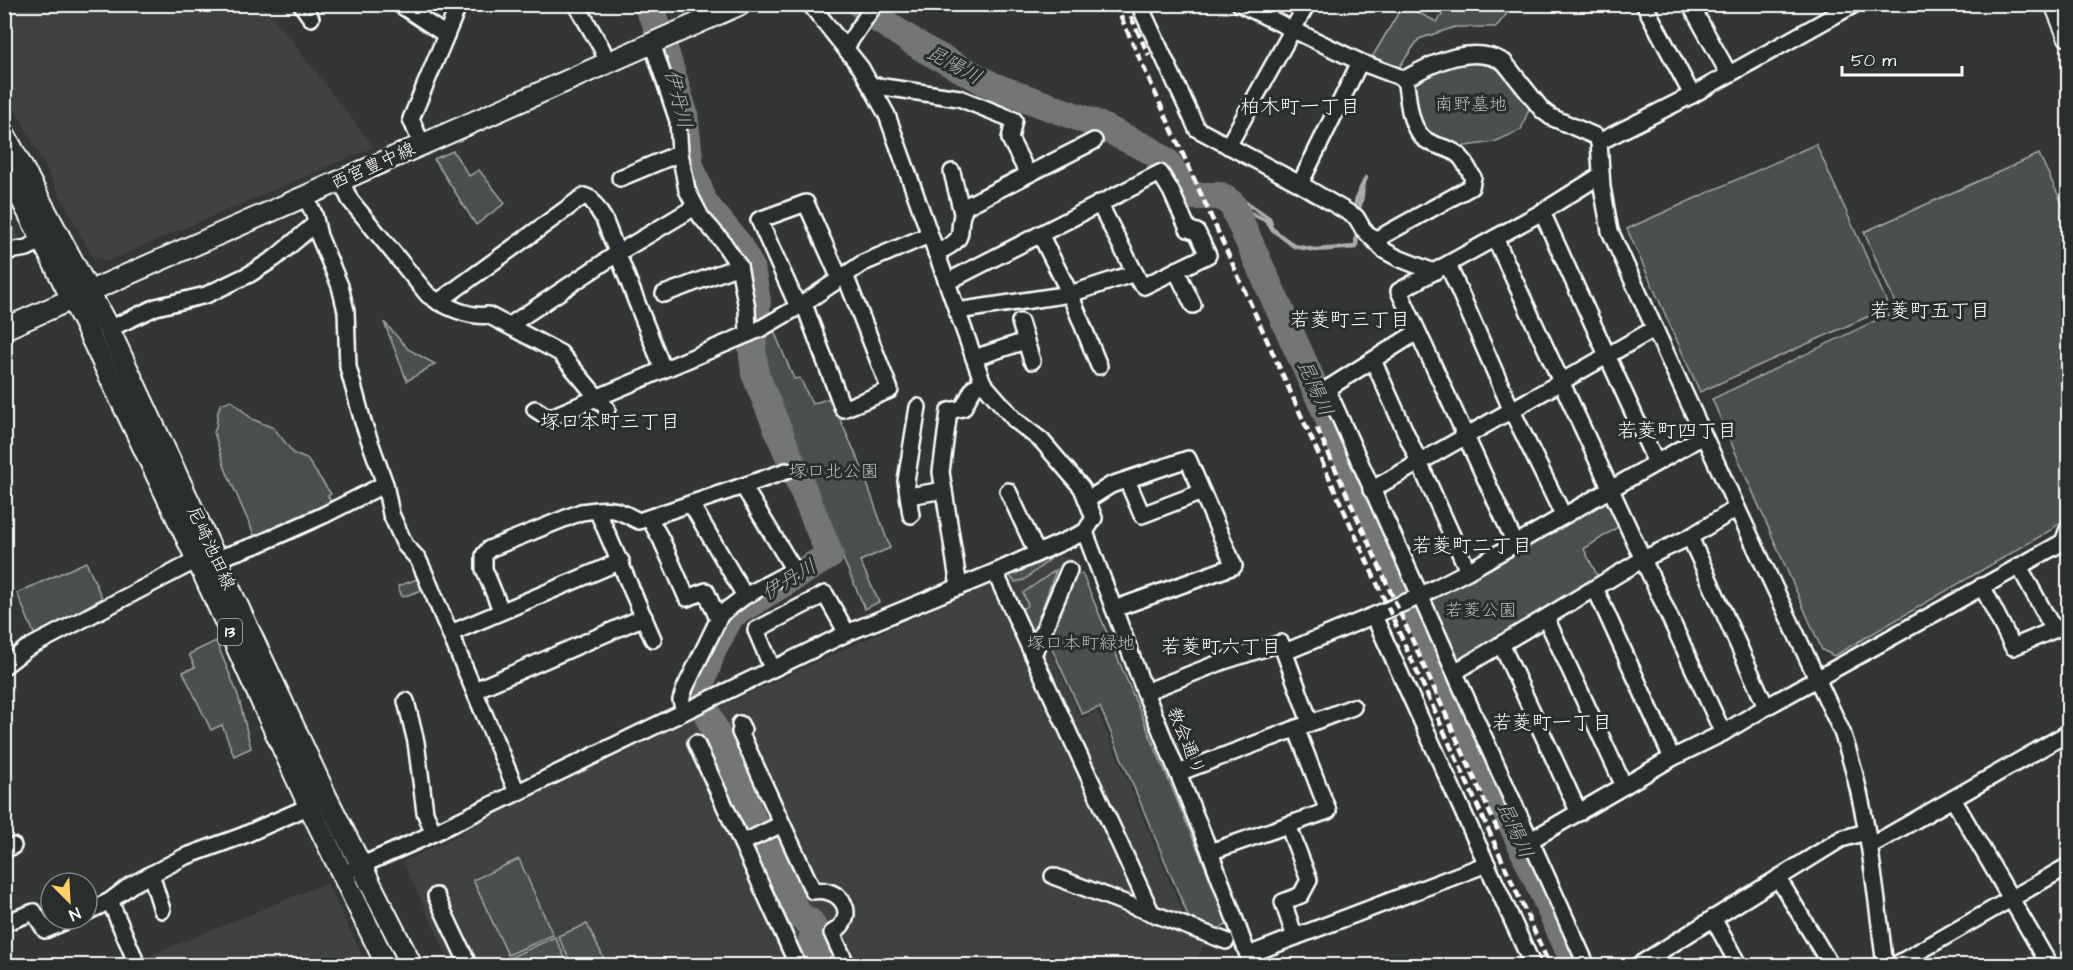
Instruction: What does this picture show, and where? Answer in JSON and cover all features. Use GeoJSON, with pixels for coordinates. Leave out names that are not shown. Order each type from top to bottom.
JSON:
{"type":"FeatureCollection","features":[{"type":"Feature","properties":{"kind":"main road","name":"西宮豊中線"},"geometry":{"type":"LineString","coordinates":[[4,329],[741,4]]}},
{"type":"Feature","properties":{"kind":"main road"},"geometry":{"type":"LineString","coordinates":[[2055,4],[2068,36]]}},
{"type":"Feature","properties":{"kind":"main road","name":"尼崎池田線"},"geometry":{"type":"LineString","coordinates":[[4,133],[207,560],[412,966]]}},
{"type":"Feature","properties":{"kind":"main road","name":"尼崎池田線"},"geometry":{"type":"LineString","coordinates":[[4,165],[41,241],[80,296],[109,329],[309,806],[387,966]]}},
{"type":"Feature","properties":{"kind":"street"},"geometry":{"type":"LineString","coordinates":[[301,4],[311,18]]}},
{"type":"Feature","properties":{"kind":"street"},"geometry":{"type":"LineString","coordinates":[[399,4],[446,35]]}},
{"type":"Feature","properties":{"kind":"street"},"geometry":{"type":"LineString","coordinates":[[422,145],[411,119],[459,4]]}},
{"type":"Feature","properties":{"kind":"street"},"geometry":{"type":"LineString","coordinates":[[576,4],[608,63]]}},
{"type":"Feature","properties":{"kind":"street"},"geometry":{"type":"LineString","coordinates":[[342,874],[847,633],[1086,532],[1094,518],[1082,488],[1042,441],[1015,420],[983,383],[887,115],[846,47],[810,4]]}},
{"type":"Feature","properties":{"kind":"street"},"geometry":{"type":"LineString","coordinates":[[1139,4],[1197,129],[1356,217],[1363,229],[1385,251],[1398,258],[1441,268]]}},
{"type":"Feature","properties":{"kind":"street"},"geometry":{"type":"LineString","coordinates":[[1240,4],[1360,62],[1405,79],[1429,66],[1463,55],[1497,58],[1504,62],[1542,110],[1560,121],[1595,136],[1599,142],[1605,211],[1610,231],[1816,680],[1834,713],[1849,751],[1868,839],[1885,966]]}},
{"type":"Feature","properties":{"kind":"street"},"geometry":{"type":"LineString","coordinates":[[1228,146],[1306,4]]}},
{"type":"Feature","properties":{"kind":"street"},"geometry":{"type":"LineString","coordinates":[[1663,4],[1646,8],[1692,95]]}},
{"type":"Feature","properties":{"kind":"street"},"geometry":{"type":"LineString","coordinates":[[1690,4],[1729,74]]}},
{"type":"Feature","properties":{"kind":"street"},"geometry":{"type":"LineString","coordinates":[[1599,142],[1692,95],[1855,4]]}},
{"type":"Feature","properties":{"kind":"street"},"geometry":{"type":"LineString","coordinates":[[846,47],[871,10]]}},
{"type":"Feature","properties":{"kind":"street"},"geometry":{"type":"LineString","coordinates":[[658,40],[678,121],[680,153],[687,190],[695,207],[739,266],[754,331]]}},
{"type":"Feature","properties":{"kind":"street"},"geometry":{"type":"LineString","coordinates":[[1300,184],[1360,62]]}},
{"type":"Feature","properties":{"kind":"street"},"geometry":{"type":"LineString","coordinates":[[1375,240],[1471,187],[1473,177],[1459,155],[1432,144],[1417,130],[1410,111],[1405,79]]}},
{"type":"Feature","properties":{"kind":"street"},"geometry":{"type":"LineString","coordinates":[[870,85],[959,98],[1014,120],[1010,138],[1028,174]]}},
{"type":"Feature","properties":{"kind":"street"},"geometry":{"type":"LineString","coordinates":[[962,213],[966,206],[1094,141]]}},
{"type":"Feature","properties":{"kind":"street"},"geometry":{"type":"LineString","coordinates":[[620,178],[680,153]]}},
{"type":"Feature","properties":{"kind":"street"},"geometry":{"type":"LineString","coordinates":[[936,253],[956,242],[960,236],[962,213],[952,172]]}},
{"type":"Feature","properties":{"kind":"street"},"geometry":{"type":"LineString","coordinates":[[947,282],[1099,203],[1160,173],[1172,191],[1188,229],[1197,232],[1208,255],[1144,286],[1139,281],[1099,203]]}},
{"type":"Feature","properties":{"kind":"street"},"geometry":{"type":"LineString","coordinates":[[1515,543],[1399,291],[1542,212],[1601,175]]}},
{"type":"Feature","properties":{"kind":"street"},"geometry":{"type":"LineString","coordinates":[[341,181],[350,200],[428,295],[438,302],[478,316],[488,315],[560,353],[608,409]]}},
{"type":"Feature","properties":{"kind":"street"},"geometry":{"type":"LineString","coordinates":[[305,196],[314,214],[315,224],[339,283],[346,311],[350,377],[385,484],[391,514],[405,545],[418,559],[517,792]]}},
{"type":"Feature","properties":{"kind":"street"},"geometry":{"type":"LineString","coordinates":[[438,302],[584,196],[591,199],[604,219],[663,369]]}},
{"type":"Feature","properties":{"kind":"street"},"geometry":{"type":"LineString","coordinates":[[806,203],[842,277],[890,390],[843,409],[801,306],[759,220],[806,203]]}},
{"type":"Feature","properties":{"kind":"street"},"geometry":{"type":"LineString","coordinates":[[510,325],[618,253],[695,207]]}},
{"type":"Feature","properties":{"kind":"street"},"geometry":{"type":"LineString","coordinates":[[1542,212],[1656,463]]}},
{"type":"Feature","properties":{"kind":"street"},"geometry":{"type":"LineString","coordinates":[[109,329],[156,307],[206,295],[250,274],[275,258],[315,224]]}},
{"type":"Feature","properties":{"kind":"street"},"geometry":{"type":"LineString","coordinates":[[1040,234],[1070,294],[1100,366]]}},
{"type":"Feature","properties":{"kind":"street"},"geometry":{"type":"LineString","coordinates":[[535,409],[549,418],[754,331],[801,306],[863,263],[929,235]]}},
{"type":"Feature","properties":{"kind":"street"},"geometry":{"type":"LineString","coordinates":[[1495,238],[1723,733]]}},
{"type":"Feature","properties":{"kind":"street"},"geometry":{"type":"LineString","coordinates":[[4,252],[27,248],[41,241]]}},
{"type":"Feature","properties":{"kind":"street"},"geometry":{"type":"LineString","coordinates":[[664,294],[739,266]]}},
{"type":"Feature","properties":{"kind":"street"},"geometry":{"type":"LineString","coordinates":[[1441,268],[1563,515]]}},
{"type":"Feature","properties":{"kind":"street"},"geometry":{"type":"LineString","coordinates":[[1176,270],[1193,305]]}},
{"type":"Feature","properties":{"kind":"street"},"geometry":{"type":"LineString","coordinates":[[957,311],[1070,294],[1135,273]]}},
{"type":"Feature","properties":{"kind":"street"},"geometry":{"type":"LineString","coordinates":[[1020,322],[1032,361]]}},
{"type":"Feature","properties":{"kind":"street"},"geometry":{"type":"LineString","coordinates":[[1371,490],[1654,329]]}},
{"type":"Feature","properties":{"kind":"street"},"geometry":{"type":"LineString","coordinates":[[1417,333],[1327,388],[1414,599],[1455,672],[1587,966]]}},
{"type":"Feature","properties":{"kind":"street"},"geometry":{"type":"LineString","coordinates":[[974,358],[1025,341]]}},
{"type":"Feature","properties":{"kind":"street"},"geometry":{"type":"LineString","coordinates":[[1373,360],[1468,571]]}},
{"type":"Feature","properties":{"kind":"street"},"geometry":{"type":"LineString","coordinates":[[959,587],[941,472],[949,411],[963,408],[974,387],[983,383]]}},
{"type":"Feature","properties":{"kind":"street"},"geometry":{"type":"LineString","coordinates":[[911,515],[906,481],[918,406]]}},
{"type":"Feature","properties":{"kind":"street"},"geometry":{"type":"LineString","coordinates":[[1285,652],[1414,599],[1468,571],[1703,436]]}},
{"type":"Feature","properties":{"kind":"street"},"geometry":{"type":"LineString","coordinates":[[1087,500],[1112,486],[1188,459],[1234,566],[1114,609]]}},
{"type":"Feature","properties":{"kind":"street"},"geometry":{"type":"LineString","coordinates":[[501,610],[484,569],[484,555],[489,549],[580,512],[611,508],[623,511],[639,521],[786,471]]}},
{"type":"Feature","properties":{"kind":"street"},"geometry":{"type":"LineString","coordinates":[[1127,480],[1142,515],[1202,492]]}},
{"type":"Feature","properties":{"kind":"street"},"geometry":{"type":"LineString","coordinates":[[4,666],[26,650],[207,560],[287,533],[385,484]]}},
{"type":"Feature","properties":{"kind":"street"},"geometry":{"type":"LineString","coordinates":[[688,709],[681,700],[685,688],[721,614],[745,596],[794,570],[743,486]]}},
{"type":"Feature","properties":{"kind":"street"},"geometry":{"type":"LineString","coordinates":[[909,496],[944,490]]}},
{"type":"Feature","properties":{"kind":"street"},"geometry":{"type":"LineString","coordinates":[[1008,491],[1037,553]]}},
{"type":"Feature","properties":{"kind":"street"},"geometry":{"type":"LineString","coordinates":[[692,504],[745,596]]}},
{"type":"Feature","properties":{"kind":"street"},"geometry":{"type":"LineString","coordinates":[[1455,672],[1643,559],[1690,537],[1737,508]]}},
{"type":"Feature","properties":{"kind":"street"},"geometry":{"type":"LineString","coordinates":[[597,510],[653,639]]}},
{"type":"Feature","properties":{"kind":"street"},"geometry":{"type":"LineString","coordinates":[[649,518],[661,539],[687,598],[706,591],[718,619]]}},
{"type":"Feature","properties":{"kind":"street"},"geometry":{"type":"LineString","coordinates":[[1531,840],[1672,758],[1723,733],[2063,542],[2068,529]]}},
{"type":"Feature","properties":{"kind":"street","name":"教会通り"},"geometry":{"type":"LineString","coordinates":[[1086,532],[1145,692],[1210,852],[1250,960]]}},
{"type":"Feature","properties":{"kind":"street"},"geometry":{"type":"LineString","coordinates":[[1690,537],[1766,707]]}},
{"type":"Feature","properties":{"kind":"street"},"geometry":{"type":"LineString","coordinates":[[451,633],[621,561]]}},
{"type":"Feature","properties":{"kind":"street"},"geometry":{"type":"LineString","coordinates":[[1982,586],[2013,647],[2056,629],[2049,621],[2019,566]]}},
{"type":"Feature","properties":{"kind":"street"},"geometry":{"type":"LineString","coordinates":[[1033,655],[1069,570]]}},
{"type":"Feature","properties":{"kind":"street"},"geometry":{"type":"LineString","coordinates":[[995,572],[1151,912]]}},
{"type":"Feature","properties":{"kind":"street"},"geometry":{"type":"LineString","coordinates":[[1595,588],[1672,758]]}},
{"type":"Feature","properties":{"kind":"street"},"geometry":{"type":"LineString","coordinates":[[772,668],[756,630],[825,594],[847,633]]}},
{"type":"Feature","properties":{"kind":"street"},"geometry":{"type":"LineString","coordinates":[[1374,616],[1533,966]]}},
{"type":"Feature","properties":{"kind":"street"},"geometry":{"type":"LineString","coordinates":[[475,690],[644,617]]}},
{"type":"Feature","properties":{"kind":"street"},"geometry":{"type":"LineString","coordinates":[[1546,618],[1624,786]]}},
{"type":"Feature","properties":{"kind":"street"},"geometry":{"type":"LineString","coordinates":[[1145,692],[1224,661],[1281,643],[1285,652],[1328,811],[1210,852]]}},
{"type":"Feature","properties":{"kind":"street"},"geometry":{"type":"LineString","coordinates":[[1501,644],[1579,813]]}},
{"type":"Feature","properties":{"kind":"street"},"geometry":{"type":"LineString","coordinates":[[406,701],[416,742],[426,812],[433,832]]}},
{"type":"Feature","properties":{"kind":"street"},"geometry":{"type":"LineString","coordinates":[[1178,773],[1353,707]]}},
{"type":"Feature","properties":{"kind":"street"},"geometry":{"type":"LineString","coordinates":[[740,724],[743,730],[740,732],[813,891],[832,892],[837,894],[844,903],[846,910],[844,920],[838,930],[832,933],[847,966]]}},
{"type":"Feature","properties":{"kind":"street"},"geometry":{"type":"LineString","coordinates":[[1637,966],[1841,839],[1868,839],[1953,799],[2068,733]]}},
{"type":"Feature","properties":{"kind":"street"},"geometry":{"type":"LineString","coordinates":[[696,743],[798,966]]}},
{"type":"Feature","properties":{"kind":"street"},"geometry":{"type":"LineString","coordinates":[[99,906],[131,885],[184,857],[242,836],[327,798]]}},
{"type":"Feature","properties":{"kind":"street"},"geometry":{"type":"LineString","coordinates":[[1953,799],[2050,966]]}},
{"type":"Feature","properties":{"kind":"street"},"geometry":{"type":"LineString","coordinates":[[742,843],[782,824]]}},
{"type":"Feature","properties":{"kind":"street"},"geometry":{"type":"LineString","coordinates":[[1288,825],[1309,880],[1301,895],[1283,902],[1295,937]]}},
{"type":"Feature","properties":{"kind":"street"},"geometry":{"type":"LineString","coordinates":[[1250,960],[1295,937],[1487,864]]}},
{"type":"Feature","properties":{"kind":"street"},"geometry":{"type":"LineString","coordinates":[[1894,966],[2068,866]]}},
{"type":"Feature","properties":{"kind":"street"},"geometry":{"type":"LineString","coordinates":[[151,874],[162,910]]}},
{"type":"Feature","properties":{"kind":"street"},"geometry":{"type":"LineString","coordinates":[[1053,876],[1226,941]]}},
{"type":"Feature","properties":{"kind":"street"},"geometry":{"type":"LineString","coordinates":[[1778,878],[1831,966]]}},
{"type":"Feature","properties":{"kind":"street"},"geometry":{"type":"LineString","coordinates":[[436,896],[469,966]]}},
{"type":"Feature","properties":{"kind":"street"},"geometry":{"type":"LineString","coordinates":[[110,901],[134,957]]}},
{"type":"Feature","properties":{"kind":"street"},"geometry":{"type":"LineString","coordinates":[[4,923],[34,912],[39,920]]}},
{"type":"Feature","properties":{"kind":"street"},"geometry":{"type":"LineString","coordinates":[[1713,918],[1739,966]]}},
{"type":"Feature","properties":{"kind":"shaded area"},"geometry":{"type":"Polygon","coordinates":[[[5,4],[263,5],[374,147],[108,261],[92,256],[5,90],[5,4]]]}},
{"type":"Feature","properties":{"kind":"shaded area"},"geometry":{"type":"Polygon","coordinates":[[[5,207],[23,244],[5,248],[5,207]]]}},
{"type":"Feature","properties":{"kind":"shaded area"},"geometry":{"type":"Polygon","coordinates":[[[1054,553],[1080,561],[1045,640],[1081,718],[1098,712],[1186,920],[1210,932],[1193,966],[452,965],[403,862],[462,833],[482,816],[1054,553]]]}},
{"type":"Feature","properties":{"kind":"shaded area"},"geometry":{"type":"Polygon","coordinates":[[[327,883],[367,965],[125,966],[192,938],[327,883]]]}},
{"type":"Feature","properties":{"kind":"green space"},"geometry":{"type":"Polygon","coordinates":[[[1403,5],[1437,22],[1449,5],[1514,5],[1496,27],[1455,27],[1419,39],[1397,70],[1371,59],[1403,5]]]}},
{"type":"Feature","properties":{"kind":"green space","name":"南野墓地"},"geometry":{"type":"Polygon","coordinates":[[[1468,61],[1495,67],[1530,106],[1521,130],[1494,142],[1459,147],[1427,133],[1416,107],[1413,82],[1441,68],[1468,61]]]}},
{"type":"Feature","properties":{"kind":"green space"},"geometry":{"type":"Polygon","coordinates":[[[1816,144],[1889,307],[1700,392],[1627,229],[1816,144]]]}},
{"type":"Feature","properties":{"kind":"green space"},"geometry":{"type":"Polygon","coordinates":[[[453,151],[469,176],[479,170],[505,203],[476,225],[434,159],[453,151]]]}},
{"type":"Feature","properties":{"kind":"green space"},"geometry":{"type":"Polygon","coordinates":[[[2039,154],[2068,216],[2068,516],[2051,530],[1834,656],[1822,650],[1712,399],[1898,310],[1864,232],[2039,154]]]}},
{"type":"Feature","properties":{"kind":"green space"},"geometry":{"type":"Polygon","coordinates":[[[384,322],[408,349],[435,364],[407,381],[384,322]]]}},
{"type":"Feature","properties":{"kind":"green space","name":"塚口北公園"},"geometry":{"type":"Polygon","coordinates":[[[774,331],[794,379],[800,378],[812,404],[830,398],[859,461],[890,548],[860,561],[879,602],[865,609],[778,409],[758,357],[759,338],[774,331]]]}},
{"type":"Feature","properties":{"kind":"green space"},"geometry":{"type":"Polygon","coordinates":[[[231,400],[252,419],[274,428],[294,454],[307,459],[331,494],[328,496],[333,505],[256,539],[225,468],[214,432],[219,407],[231,400]]]}},
{"type":"Feature","properties":{"kind":"green space","name":"若菱公園"},"geometry":{"type":"Polygon","coordinates":[[[1607,500],[1618,527],[1584,549],[1600,581],[1457,662],[1430,604],[1432,598],[1607,500]]]}},
{"type":"Feature","properties":{"kind":"green space"},"geometry":{"type":"Polygon","coordinates":[[[1053,557],[1024,580],[1015,582],[1010,576],[1053,557]]]}},
{"type":"Feature","properties":{"kind":"green space"},"geometry":{"type":"Polygon","coordinates":[[[86,562],[102,598],[35,636],[17,593],[86,562]]]}},
{"type":"Feature","properties":{"kind":"green space"},"geometry":{"type":"Polygon","coordinates":[[[1056,570],[1032,637],[1022,609],[1028,605],[1023,593],[1056,570]]]}},
{"type":"Feature","properties":{"kind":"green space","name":"塚口本町緑地"},"geometry":{"type":"Polygon","coordinates":[[[1082,573],[1229,924],[1217,929],[1189,918],[1100,707],[1082,714],[1049,642],[1075,576],[1082,573]]]}},
{"type":"Feature","properties":{"kind":"green space"},"geometry":{"type":"Polygon","coordinates":[[[420,578],[425,589],[402,597],[398,586],[420,578]]]}},
{"type":"Feature","properties":{"kind":"green space"},"geometry":{"type":"Polygon","coordinates":[[[216,641],[238,695],[251,748],[234,756],[222,725],[211,730],[183,672],[195,667],[189,654],[216,641]]]}},
{"type":"Feature","properties":{"kind":"green space"},"geometry":{"type":"Polygon","coordinates":[[[519,859],[553,935],[508,955],[473,880],[519,859]]]}},
{"type":"Feature","properties":{"kind":"green space"},"geometry":{"type":"Polygon","coordinates":[[[587,924],[607,965],[572,965],[558,936],[587,924]]]}},
{"type":"Feature","properties":{"kind":"green space"},"geometry":{"type":"Polygon","coordinates":[[[555,937],[568,965],[513,965],[509,958],[555,937]]]}},
{"type":"Feature","properties":{"kind":"waterway","name":"伊丹川"},"geometry":{"type":"LineString","coordinates":[[646,4],[655,20],[684,113],[690,165],[704,203],[737,243],[751,268],[757,301],[752,347],[755,374],[830,555],[731,615],[712,651],[701,684],[707,713],[732,773],[737,775],[747,796],[745,802],[755,826],[760,828],[789,887],[787,893],[798,915],[810,922],[814,930],[812,941],[819,950],[825,966]]}},
{"type":"Feature","properties":{"kind":"waterway","name":"昆陽川"},"geometry":{"type":"LineString","coordinates":[[860,4],[881,21],[926,50],[995,87],[1094,123],[1148,149],[1167,162],[1185,192],[1190,196],[1221,196],[1232,204],[1576,966]]}},
{"type":"Feature","properties":{"kind":"waterway"},"geometry":{"type":"LineString","coordinates":[[1356,203],[1366,178]]}},
{"type":"Feature","properties":{"kind":"waterway"},"geometry":{"type":"LineString","coordinates":[[1358,213],[1362,187]]}},
{"type":"Feature","properties":{"kind":"waterway"},"geometry":{"type":"LineString","coordinates":[[1221,196],[1232,196],[1250,205],[1246,211],[1267,221],[1272,229],[1294,246],[1315,250],[1356,247],[1357,228]]}},
{"type":"Feature","properties":{"kind":"waterway"},"geometry":{"type":"LineString","coordinates":[[1250,205],[1269,218],[1271,223]]}},
{"type":"Feature","properties":{"kind":"railway"},"geometry":{"type":"LineString","coordinates":[[1115,4],[1550,966]]}},
{"type":"Feature","properties":{"kind":"railway"},"geometry":{"type":"LineString","coordinates":[[1125,4],[1149,56]]}},
{"type":"Feature","properties":{"kind":"railway"},"geometry":{"type":"LineString","coordinates":[[1317,428],[1499,833]]}},
{"type":"Feature","properties":{"kind":"district","name":"柏木町一丁目"},"geometry":{"type":"Point","coordinates":[1300,107]}},
{"type":"Feature","properties":{"kind":"district","name":"若菱町五丁目"},"geometry":{"type":"Point","coordinates":[1930,311]}},
{"type":"Feature","properties":{"kind":"district","name":"若菱町三丁目"},"geometry":{"type":"Point","coordinates":[1350,320]}},
{"type":"Feature","properties":{"kind":"district","name":"塚口本町三丁目"},"geometry":{"type":"Point","coordinates":[610,422]}},
{"type":"Feature","properties":{"kind":"district","name":"若菱町四丁目"},"geometry":{"type":"Point","coordinates":[1677,431]}},
{"type":"Feature","properties":{"kind":"district","name":"若菱町二丁目"},"geometry":{"type":"Point","coordinates":[1472,546]}},
{"type":"Feature","properties":{"kind":"district","name":"若菱町六丁目"},"geometry":{"type":"Point","coordinates":[1221,647]}},
{"type":"Feature","properties":{"kind":"district","name":"若菱町一丁目"},"geometry":{"type":"Point","coordinates":[1552,723]}}]}
